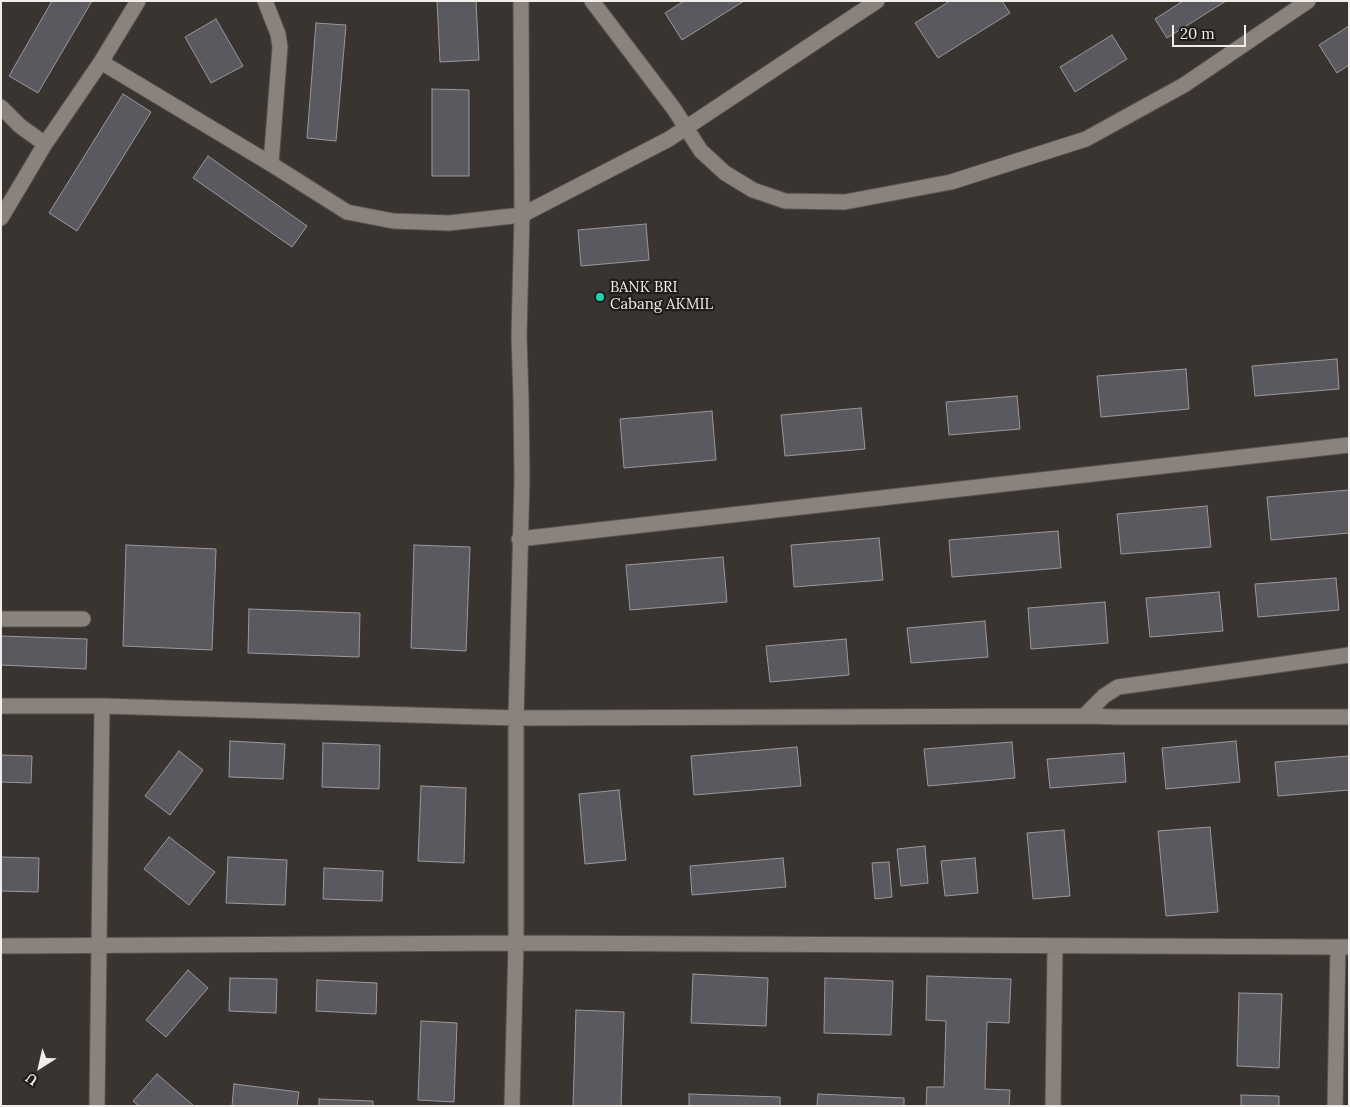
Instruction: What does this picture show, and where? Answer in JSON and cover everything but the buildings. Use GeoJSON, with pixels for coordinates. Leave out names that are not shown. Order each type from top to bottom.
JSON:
{"type":"FeatureCollection","features":[{"type":"Feature","properties":{"kind":"street"},"geometry":{"type":"LineString","coordinates":[[1,218],[45,144],[101,62],[138,1]]}},
{"type":"Feature","properties":{"kind":"street"},"geometry":{"type":"LineString","coordinates":[[265,1],[278,34],[280,47],[271,164]]}},
{"type":"Feature","properties":{"kind":"street"},"geometry":{"type":"LineString","coordinates":[[512,1106],[516,943],[516,718],[522,479],[519,336],[522,216],[521,1]]}},
{"type":"Feature","properties":{"kind":"street"},"geometry":{"type":"LineString","coordinates":[[592,1],[674,109],[701,151],[725,173],[753,190],[785,201],[845,202],[951,182],[1086,139],[1184,84],[1308,1]]}},
{"type":"Feature","properties":{"kind":"street"},"geometry":{"type":"LineString","coordinates":[[101,62],[348,212],[392,221],[449,223],[522,216],[686,128],[877,1]]}},
{"type":"Feature","properties":{"kind":"street"},"geometry":{"type":"LineString","coordinates":[[1,107],[20,126],[45,144]]}},
{"type":"Feature","properties":{"kind":"street"},"geometry":{"type":"LineString","coordinates":[[519,539],[1349,445]]}},
{"type":"Feature","properties":{"kind":"street"},"geometry":{"type":"LineString","coordinates":[[1,619],[82,619]]}},
{"type":"Feature","properties":{"kind":"street"},"geometry":{"type":"LineString","coordinates":[[1084,716],[1104,696],[1118,688],[1349,655]]}},
{"type":"Feature","properties":{"kind":"street"},"geometry":{"type":"LineString","coordinates":[[1,706],[102,706],[516,718],[1349,717]]}},
{"type":"Feature","properties":{"kind":"street"},"geometry":{"type":"LineString","coordinates":[[97,1106],[102,706]]}},
{"type":"Feature","properties":{"kind":"street"},"geometry":{"type":"LineString","coordinates":[[1,946],[516,943],[1343,947],[1335,1106]]}},
{"type":"Feature","properties":{"kind":"street"},"geometry":{"type":"LineString","coordinates":[[1053,1106],[1055,946]]}},
{"type":"Feature","properties":{"kind":"place","name":"BANK BRI Cabang AKMIL"},"geometry":{"type":"Point","coordinates":[600,297]}}]}
